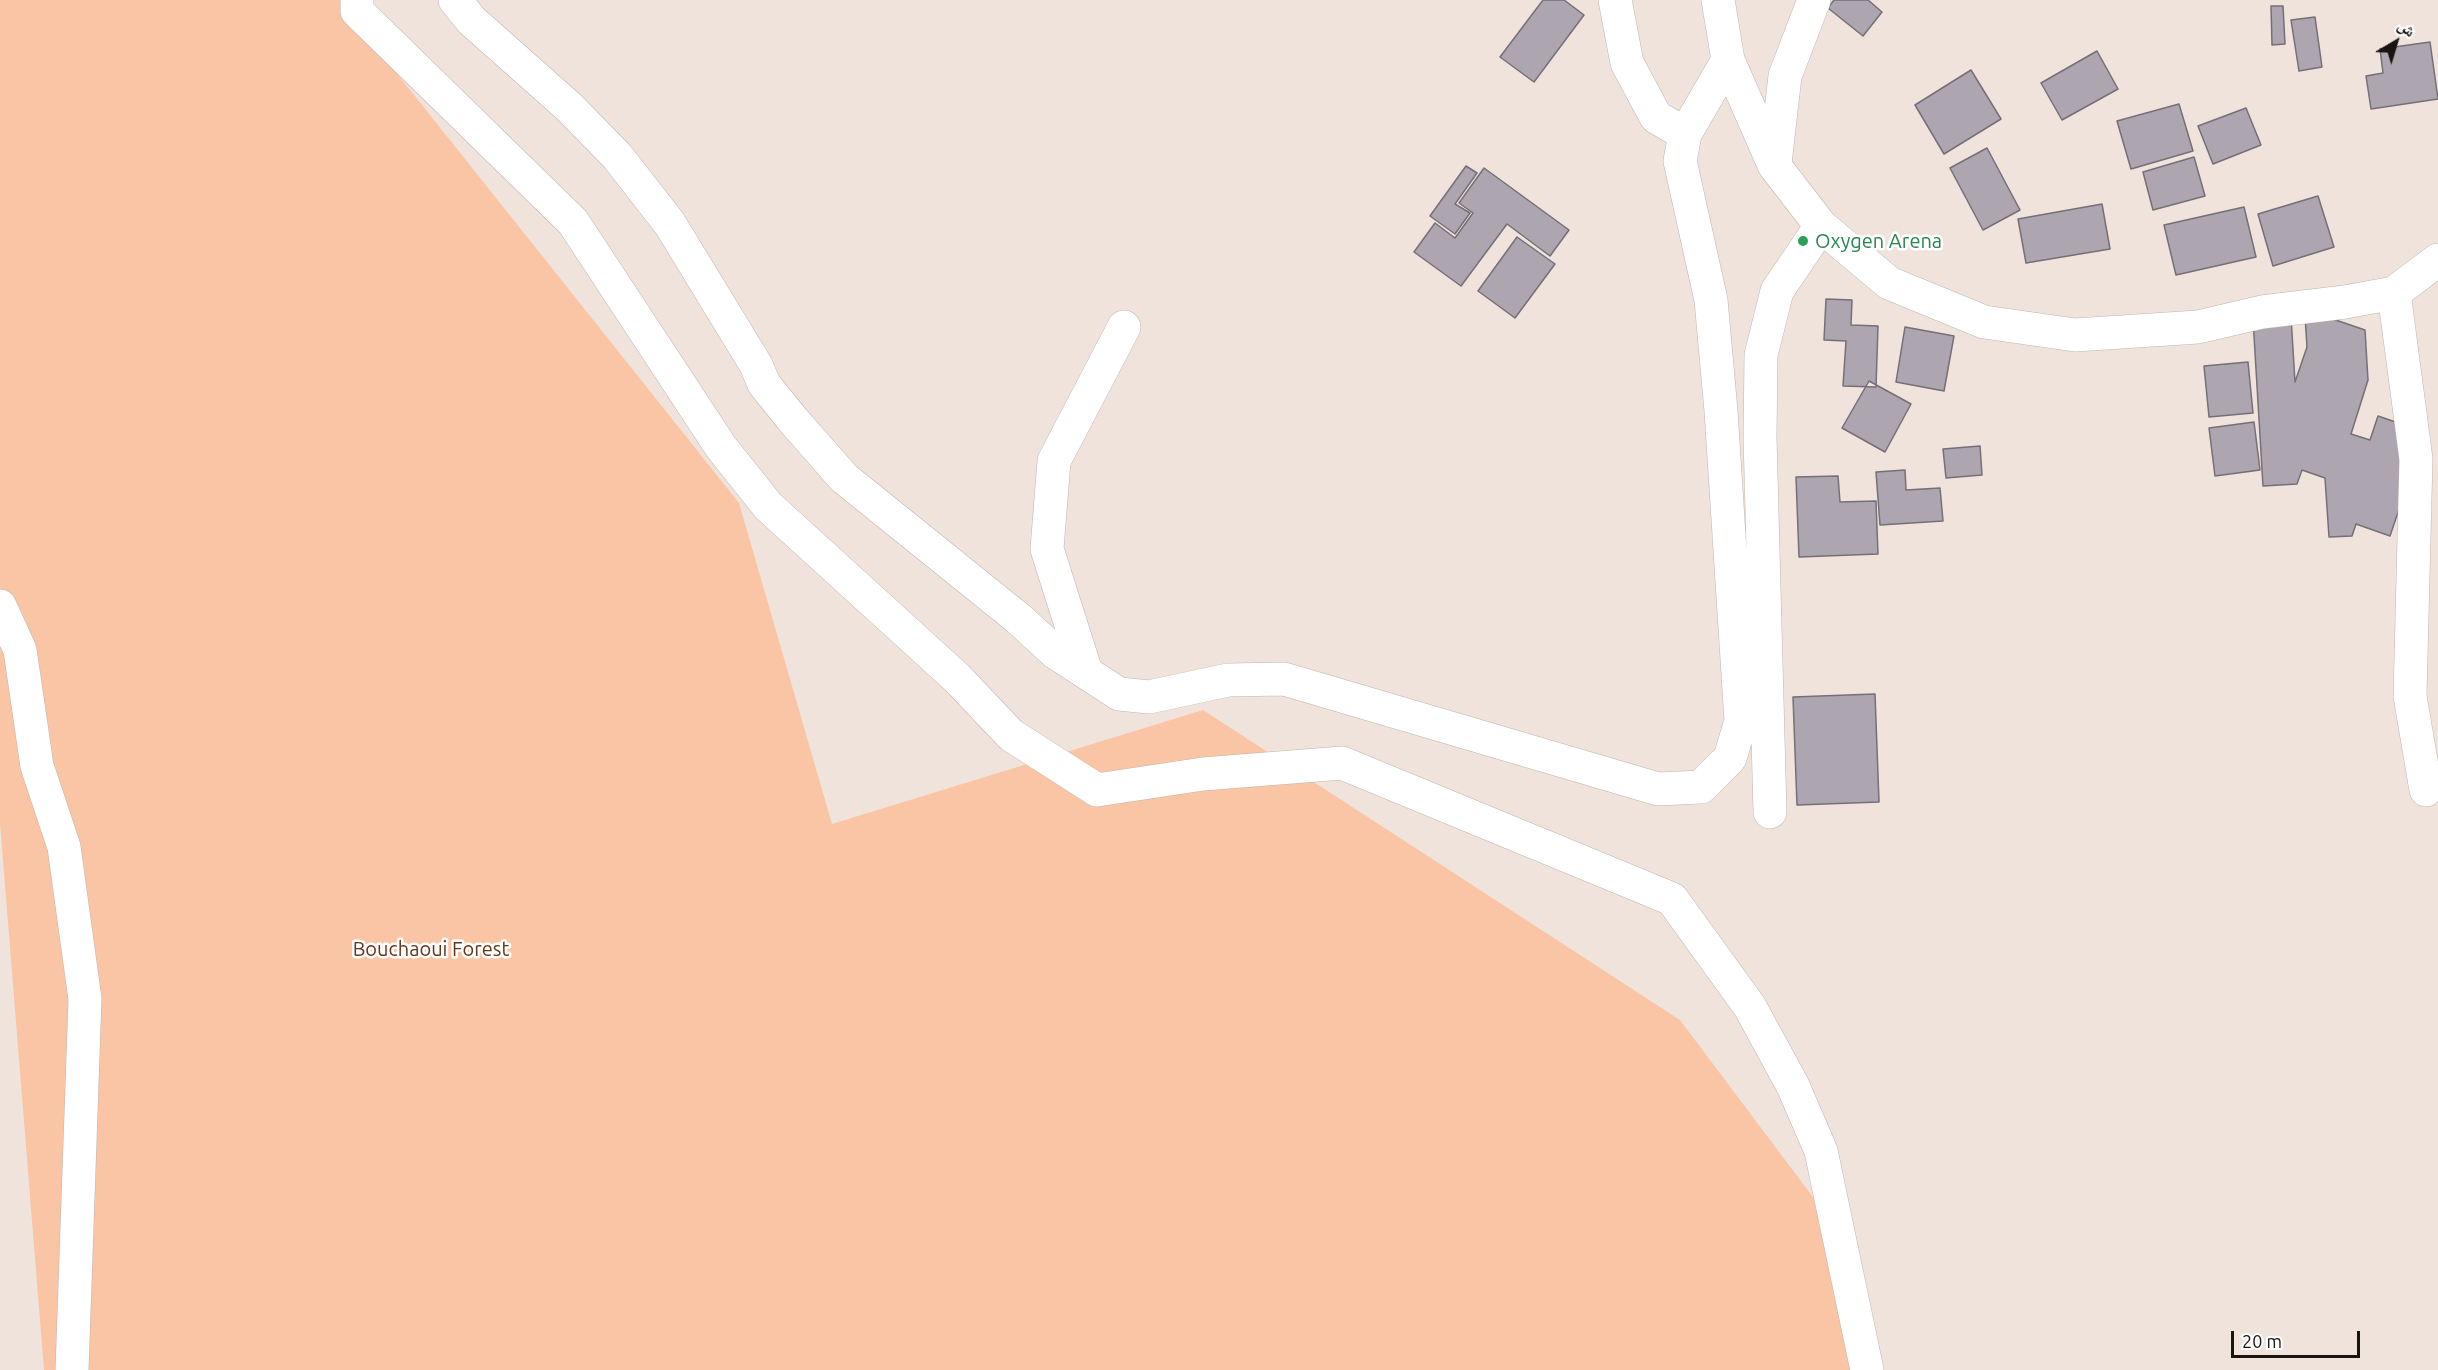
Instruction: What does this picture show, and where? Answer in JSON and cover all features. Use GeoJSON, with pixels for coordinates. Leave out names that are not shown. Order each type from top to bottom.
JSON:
{"type":"FeatureCollection","features":[{"type":"Feature","properties":{"kind":"street"},"geometry":{"type":"LineString","coordinates":[[357,0],[357,11],[573,222],[721,447],[768,506],[957,678],[1011,735],[1097,790],[1203,774],[1342,763],[1672,899],[1750,1007],[1793,1086],[1821,1151],[1867,1370]]}},
{"type":"Feature","properties":{"kind":"street"},"geometry":{"type":"LineString","coordinates":[[455,0],[471,20],[569,107],[617,156],[670,224],[756,365],[764,384],[844,478],[1019,619],[1056,653],[1119,693],[1149,697],[1228,680],[1284,680],[1659,789],[1701,787],[1730,758],[1741,721],[1721,411],[1711,300],[1680,161],[1685,134],[1728,60]]}},
{"type":"Feature","properties":{"kind":"street"},"geometry":{"type":"LineString","coordinates":[[1615,0],[1627,63],[1656,117],[1685,134]]}},
{"type":"Feature","properties":{"kind":"street"},"geometry":{"type":"LineString","coordinates":[[1718,0],[1728,60],[1774,165],[1821,226],[1888,283],[1984,322],[2075,335],[2198,327],[2262,312],[2345,302],[2394,293],[2438,260]]}},
{"type":"Feature","properties":{"kind":"street"},"geometry":{"type":"LineString","coordinates":[[1774,165],[1785,76],[1814,0]]}},
{"type":"Feature","properties":{"kind":"street"},"geometry":{"type":"LineString","coordinates":[[1770,812],[1760,437],[1761,355],[1777,291],[1821,226]]}},
{"type":"Feature","properties":{"kind":"street"},"geometry":{"type":"LineString","coordinates":[[2394,293],[2427,460],[2410,696],[2426,790]]}},
{"type":"Feature","properties":{"kind":"street"},"geometry":{"type":"LineString","coordinates":[[1086,672],[1047,549],[1054,461],[1124,327]]}},
{"type":"Feature","properties":{"kind":"street"},"geometry":{"type":"LineString","coordinates":[[0,606],[21,650],[37,766],[64,847],[85,999],[72,1370]]}},
{"type":"Feature","properties":{"kind":"green space","name":"Bouchaoui Forest"},"geometry":{"type":"Polygon","coordinates":[[[0,0],[343,0],[344,7],[739,503],[832,824],[1203,710],[1680,1020],[1849,1245],[1864,1370],[44,1370],[0,823],[0,0]]]}},
{"type":"Feature","properties":{"kind":"building"},"geometry":{"type":"Polygon","coordinates":[[[1543,0],[1564,0],[1584,15],[1534,82],[1500,57],[1543,0]]]}},
{"type":"Feature","properties":{"kind":"building"},"geometry":{"type":"Polygon","coordinates":[[[1834,0],[1868,0],[1882,12],[1863,36],[1828,8],[1834,0]]]}},
{"type":"Feature","properties":{"kind":"building"},"geometry":{"type":"Polygon","coordinates":[[[2271,6],[2283,6],[2285,44],[2272,45],[2271,6]]]}},
{"type":"Feature","properties":{"kind":"building"},"geometry":{"type":"Polygon","coordinates":[[[2315,17],[2322,67],[2299,71],[2291,20],[2315,17]]]}},
{"type":"Feature","properties":{"kind":"building"},"geometry":{"type":"Polygon","coordinates":[[[2430,42],[2438,99],[2371,109],[2366,76],[2383,73],[2380,49],[2430,42]]]}},
{"type":"Feature","properties":{"kind":"building"},"geometry":{"type":"Polygon","coordinates":[[[2097,51],[2118,89],[2062,120],[2041,83],[2097,51]]]}},
{"type":"Feature","properties":{"kind":"building"},"geometry":{"type":"Polygon","coordinates":[[[1971,70],[2001,119],[1944,154],[1915,105],[1971,70]]]}},
{"type":"Feature","properties":{"kind":"building"},"geometry":{"type":"Polygon","coordinates":[[[2179,104],[2193,151],[2131,169],[2117,121],[2179,104]]]}},
{"type":"Feature","properties":{"kind":"building"},"geometry":{"type":"Polygon","coordinates":[[[2246,108],[2261,145],[2213,164],[2198,126],[2246,108]]]}},
{"type":"Feature","properties":{"kind":"building"},"geometry":{"type":"Polygon","coordinates":[[[1987,148],[2020,210],[1983,230],[1950,168],[1987,148]]]}},
{"type":"Feature","properties":{"kind":"building"},"geometry":{"type":"Polygon","coordinates":[[[2194,157],[2205,196],[2153,210],[2143,172],[2194,157]]]}},
{"type":"Feature","properties":{"kind":"building"},"geometry":{"type":"Polygon","coordinates":[[[1466,166],[1477,173],[1455,204],[1470,213],[1455,234],[1430,216],[1466,166]]]}},
{"type":"Feature","properties":{"kind":"building"},"geometry":{"type":"Polygon","coordinates":[[[1484,168],[1569,230],[1550,256],[1507,224],[1461,286],[1414,252],[1435,223],[1455,238],[1473,213],[1459,203],[1484,168]]]}},
{"type":"Feature","properties":{"kind":"building"},"geometry":{"type":"Polygon","coordinates":[[[2318,196],[2334,247],[2273,266],[2258,214],[2318,196]]]}},
{"type":"Feature","properties":{"kind":"building"},"geometry":{"type":"Polygon","coordinates":[[[2102,204],[2110,249],[2026,263],[2018,219],[2102,204]]]}},
{"type":"Feature","properties":{"kind":"building"},"geometry":{"type":"Polygon","coordinates":[[[2244,207],[2256,257],[2176,275],[2164,225],[2244,207]]]}},
{"type":"Feature","properties":{"kind":"building"},"geometry":{"type":"Polygon","coordinates":[[[1517,237],[1555,264],[1515,318],[1478,291],[1517,237]]]}},
{"type":"Feature","properties":{"kind":"building"},"geometry":{"type":"Polygon","coordinates":[[[1826,299],[1852,300],[1851,325],[1878,326],[1876,387],[1843,386],[1846,341],[1824,340],[1826,299]]]}},
{"type":"Feature","properties":{"kind":"building"},"geometry":{"type":"Polygon","coordinates":[[[2318,314],[2365,330],[2368,380],[2351,434],[2370,440],[2378,416],[2407,426],[2416,459],[2390,536],[2356,524],[2352,536],[2329,537],[2325,478],[2302,470],[2297,484],[2263,486],[2253,319],[2291,317],[2295,382],[2307,347],[2305,316],[2318,314]]]}},
{"type":"Feature","properties":{"kind":"building"},"geometry":{"type":"Polygon","coordinates":[[[1905,327],[1954,336],[1944,391],[1896,382],[1905,327]]]}},
{"type":"Feature","properties":{"kind":"building"},"geometry":{"type":"Polygon","coordinates":[[[2248,362],[2253,413],[2209,417],[2204,366],[2248,362]]]}},
{"type":"Feature","properties":{"kind":"building"},"geometry":{"type":"Polygon","coordinates":[[[1869,381],[1911,404],[1885,452],[1842,428],[1869,381]]]}},
{"type":"Feature","properties":{"kind":"building"},"geometry":{"type":"Polygon","coordinates":[[[2254,422],[2260,470],[2215,476],[2209,428],[2254,422]]]}},
{"type":"Feature","properties":{"kind":"building"},"geometry":{"type":"Polygon","coordinates":[[[1980,446],[1982,475],[1946,478],[1943,449],[1980,446]]]}},
{"type":"Feature","properties":{"kind":"building"},"geometry":{"type":"Polygon","coordinates":[[[1905,470],[1906,490],[1940,488],[1943,521],[1880,525],[1876,472],[1905,470]]]}},
{"type":"Feature","properties":{"kind":"building"},"geometry":{"type":"Polygon","coordinates":[[[1838,476],[1840,502],[1876,501],[1878,554],[1799,557],[1796,477],[1838,476]]]}},
{"type":"Feature","properties":{"kind":"building"},"geometry":{"type":"Polygon","coordinates":[[[1875,694],[1879,802],[1797,805],[1793,697],[1875,694]]]}},
{"type":"Feature","properties":{"kind":"place","name":"Oxygen Arena"},"geometry":{"type":"Point","coordinates":[1803,241]}}]}
